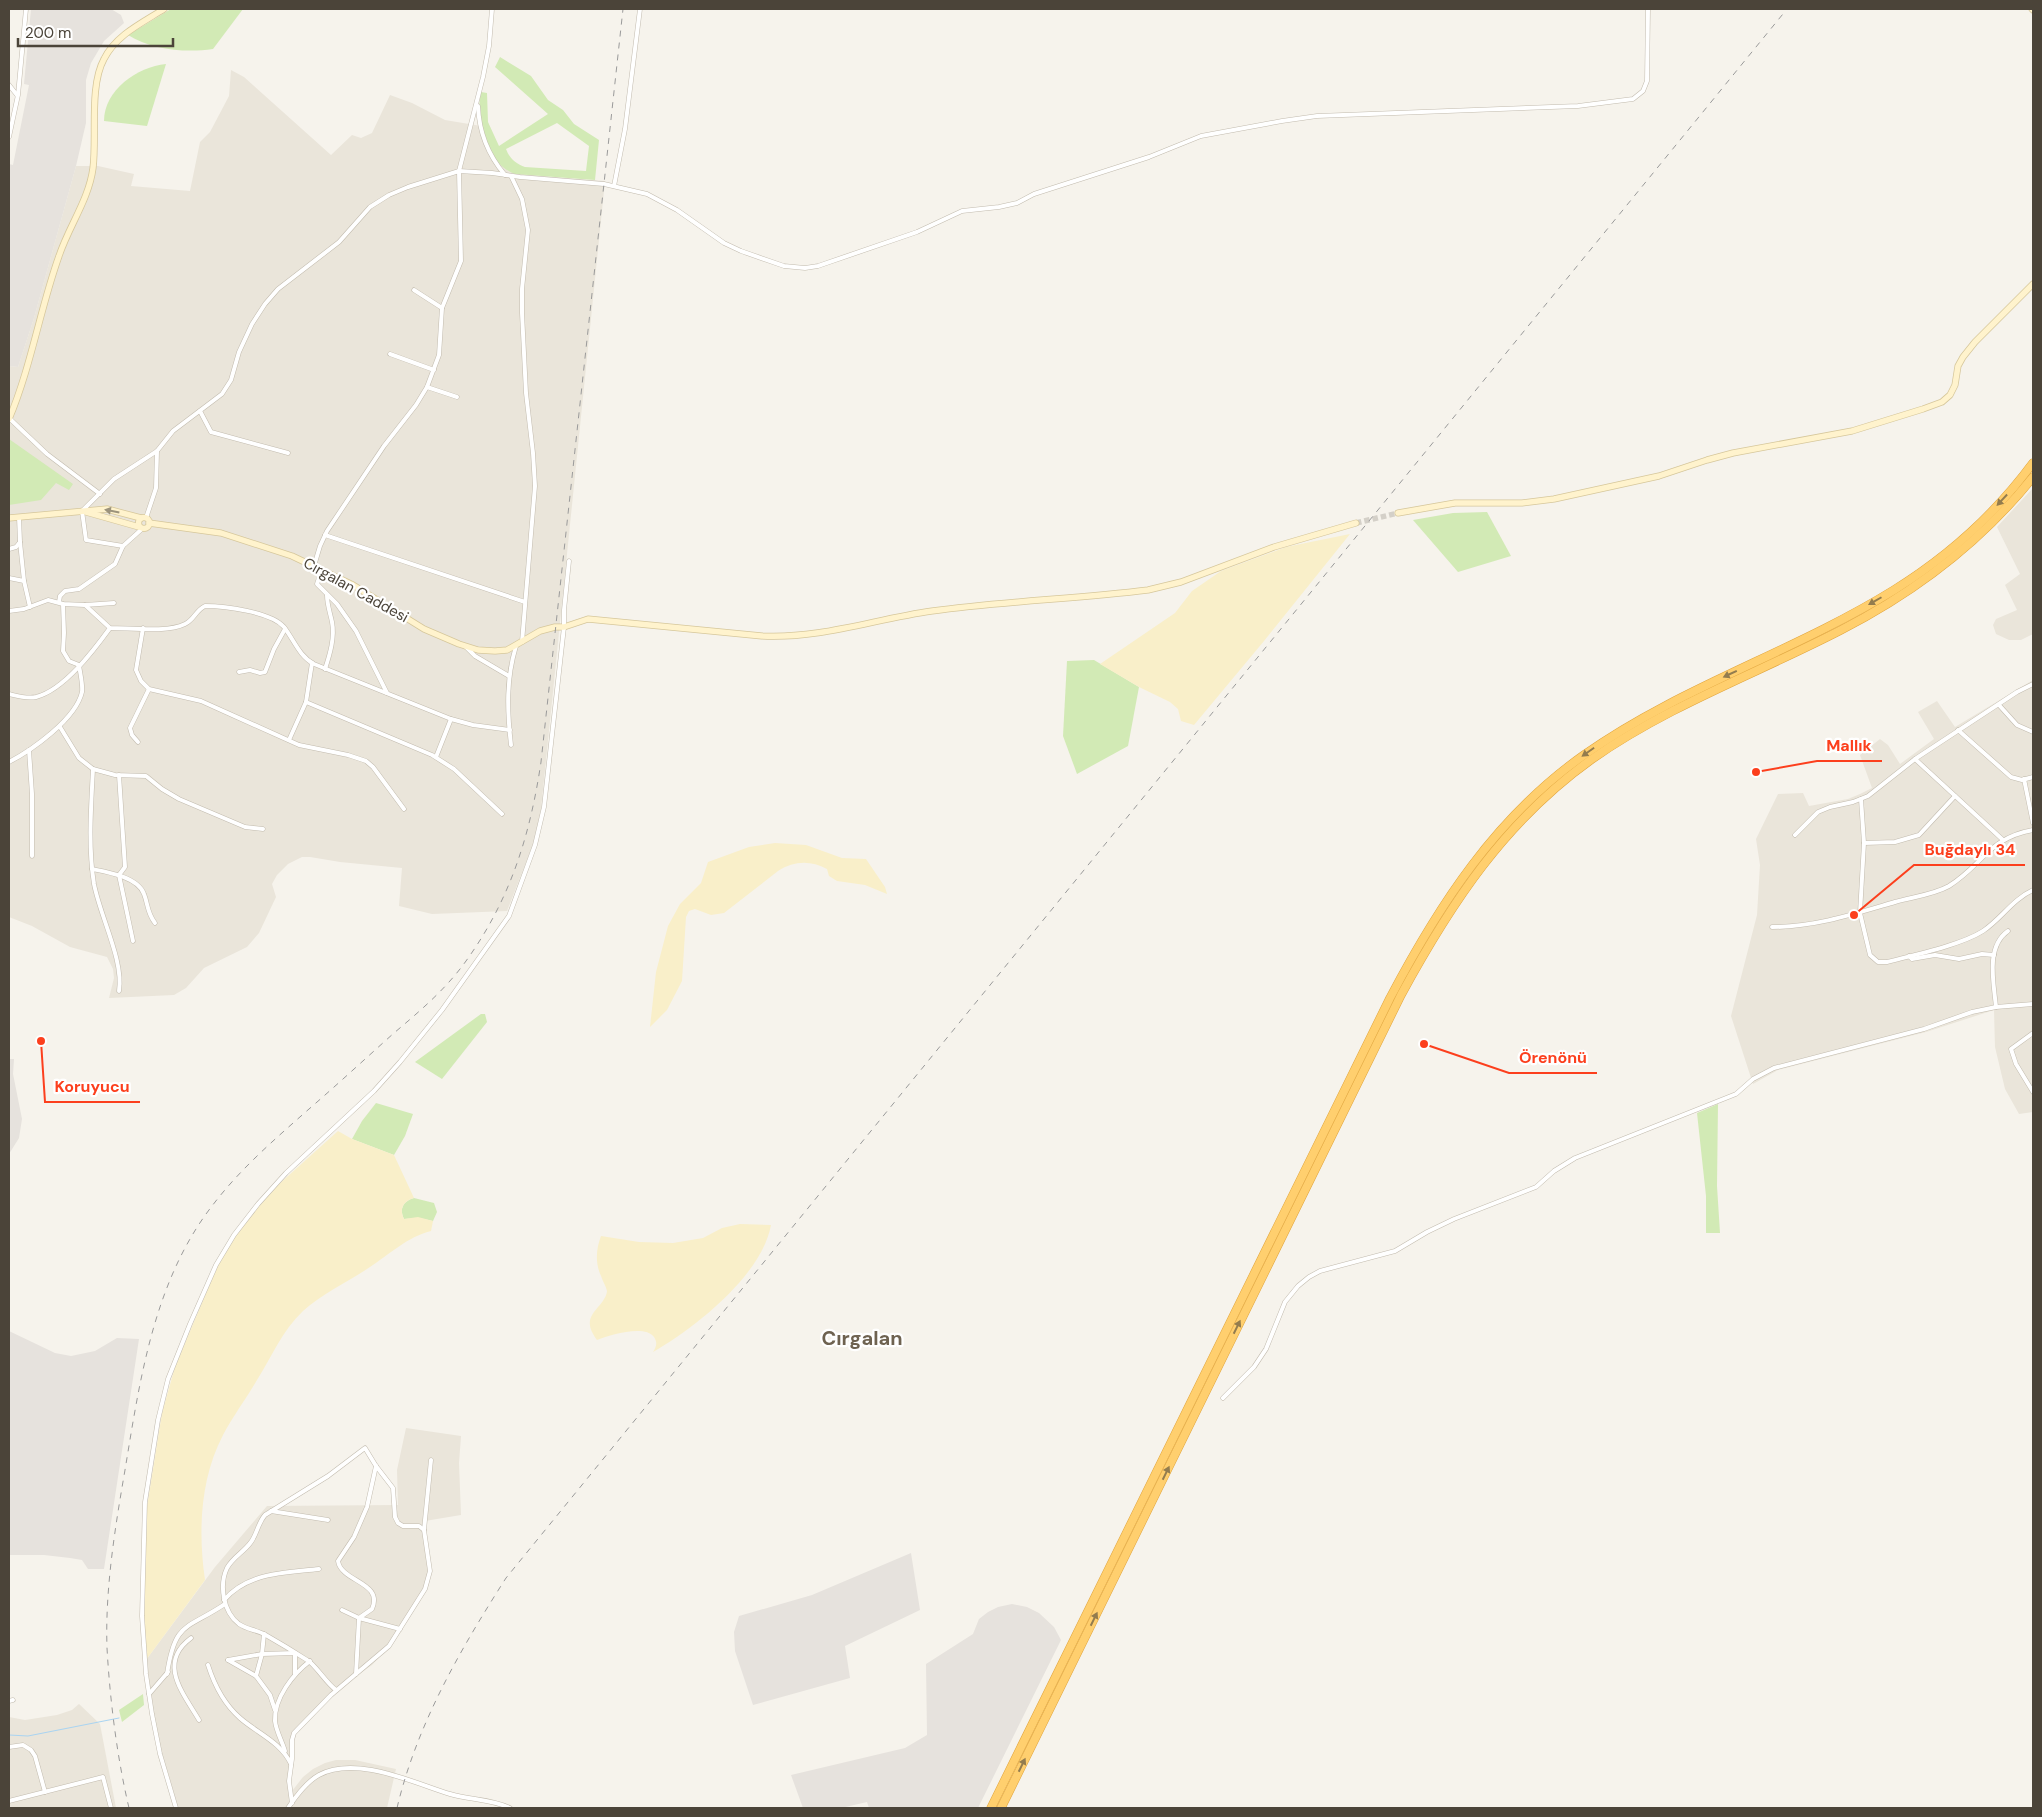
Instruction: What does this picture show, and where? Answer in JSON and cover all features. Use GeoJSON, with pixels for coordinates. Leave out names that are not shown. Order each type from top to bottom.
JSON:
{"type":"FeatureCollection","features":[{"type":"Feature","properties":{"kind":"highway"},"geometry":{"type":"LineString","coordinates":[[991,1808],[1394,991],[1436,916],[1468,869],[1523,806],[1553,778],[1582,756],[1658,709],[1816,633],[1896,589],[1930,566],[1965,536],[2002,500],[2033,463]]}},
{"type":"Feature","properties":{"kind":"highway"},"geometry":{"type":"LineString","coordinates":[[1001,1808],[1401,995],[1442,921],[1486,860],[1517,824],[1544,798],[1575,772],[1617,743],[1675,710],[1841,630],[1890,602],[1928,577],[1983,532],[2033,477]]}},
{"type":"Feature","properties":{"kind":"street"},"geometry":{"type":"LineString","coordinates":[[9,137],[18,95],[26,9]]}},
{"type":"Feature","properties":{"kind":"street"},"geometry":{"type":"LineString","coordinates":[[100,494],[46,454],[9,418],[28,364],[59,255],[90,181],[93,168],[98,76],[101,64],[117,41],[164,9]]}},
{"type":"Feature","properties":{"kind":"street"},"geometry":{"type":"LineString","coordinates":[[314,566],[325,534],[379,453],[416,405],[434,370],[441,344],[440,320],[442,308],[461,261],[460,171],[486,61],[492,9]]}},
{"type":"Feature","properties":{"kind":"street"},"geometry":{"type":"LineString","coordinates":[[614,186],[633,72],[640,9]]}},
{"type":"Feature","properties":{"kind":"street"},"geometry":{"type":"LineString","coordinates":[[123,546],[86,540],[82,511],[114,480],[157,451],[173,431],[218,398],[231,380],[243,343],[252,324],[265,304],[285,283],[334,247],[374,203],[403,189],[460,171],[614,186],[647,194],[688,217],[724,242],[747,254],[792,267],[818,266],[917,232],[962,211],[1011,205],[1034,194],[1148,157],[1201,136],[1316,116],[1578,106],[1633,99],[1643,91],[1647,81],[1648,9]]}},
{"type":"Feature","properties":{"kind":"street"},"geometry":{"type":"LineString","coordinates":[[9,85],[18,95]]}},
{"type":"Feature","properties":{"kind":"street"},"geometry":{"type":"LineString","coordinates":[[477,101],[479,120],[486,143],[496,163],[506,175]]}},
{"type":"Feature","properties":{"kind":"street"},"geometry":{"type":"LineString","coordinates":[[511,176],[522,199],[528,230],[522,290],[522,313],[526,393],[535,486],[525,602],[519,644],[509,676],[507,700],[512,745]]}},
{"type":"Feature","properties":{"kind":"street"},"geometry":{"type":"LineString","coordinates":[[1398,513],[1455,503],[1522,503],[1554,499],[1659,476],[1733,453],[1854,430],[1923,409],[1942,402],[1950,395],[1955,385],[1958,366],[1963,357],[1975,342],[2033,284]]}},
{"type":"Feature","properties":{"kind":"street"},"geometry":{"type":"LineString","coordinates":[[414,290],[442,308]]}},
{"type":"Feature","properties":{"kind":"street"},"geometry":{"type":"LineString","coordinates":[[390,354],[434,370]]}},
{"type":"Feature","properties":{"kind":"street"},"geometry":{"type":"LineString","coordinates":[[427,386],[457,397]]}},
{"type":"Feature","properties":{"kind":"street"},"geometry":{"type":"LineString","coordinates":[[200,411],[211,432],[288,453]]}},
{"type":"Feature","properties":{"kind":"street"},"geometry":{"type":"LineString","coordinates":[[79,665],[67,659],[62,651],[64,633],[60,596],[64,592],[79,589],[115,564],[123,546],[141,528],[147,527],[145,520],[156,488],[157,451]]}},
{"type":"Feature","properties":{"kind":"street","name":"Cırgalan Caddesi"},"geometry":{"type":"LineString","coordinates":[[9,518],[107,509],[145,520],[230,536],[292,556],[322,569],[424,629],[466,646],[495,651],[507,650],[540,631],[564,627]]}},
{"type":"Feature","properties":{"kind":"street","name":"Cırgalan Caddesi"},"geometry":{"type":"LineString","coordinates":[[82,511],[141,528]]}},
{"type":"Feature","properties":{"kind":"street"},"geometry":{"type":"LineString","coordinates":[[19,517],[24,581],[30,607]]}},
{"type":"Feature","properties":{"kind":"street"},"geometry":{"type":"LineString","coordinates":[[141,528],[138,523],[145,520]]}},
{"type":"Feature","properties":{"kind":"street"},"geometry":{"type":"LineString","coordinates":[[564,627],[588,619],[762,636],[811,635],[930,611],[1157,589],[1181,582],[1258,552],[1356,523]]}},
{"type":"Feature","properties":{"kind":"street"},"geometry":{"type":"LineString","coordinates":[[325,534],[525,602]]}},
{"type":"Feature","properties":{"kind":"street"},"geometry":{"type":"LineString","coordinates":[[9,549],[16,547],[20,542]]}},
{"type":"Feature","properties":{"kind":"street"},"geometry":{"type":"LineString","coordinates":[[176,1808],[160,1754],[149,1694],[142,1616],[144,1517],[158,1420],[173,1365],[216,1265],[239,1228],[286,1173],[374,1091],[400,1062],[442,1010],[509,916],[535,845],[544,806],[564,627],[569,561]]}},
{"type":"Feature","properties":{"kind":"street"},"geometry":{"type":"LineString","coordinates":[[322,569],[316,584],[344,614],[356,631],[387,694]]}},
{"type":"Feature","properties":{"kind":"street"},"geometry":{"type":"LineString","coordinates":[[9,578],[24,581]]}},
{"type":"Feature","properties":{"kind":"street"},"geometry":{"type":"LineString","coordinates":[[325,668],[331,650],[332,627],[327,595]]}},
{"type":"Feature","properties":{"kind":"street"},"geometry":{"type":"LineString","coordinates":[[9,610],[30,607],[45,600],[85,605],[114,603]]}},
{"type":"Feature","properties":{"kind":"street"},"geometry":{"type":"LineString","coordinates":[[85,605],[110,628],[163,628],[184,625],[201,608],[208,606],[262,614],[273,619],[285,629],[303,655],[312,663],[451,719],[473,725],[510,730]]}},
{"type":"Feature","properties":{"kind":"street"},"geometry":{"type":"LineString","coordinates":[[9,694],[26,698],[40,695],[61,684],[99,644],[110,628]]}},
{"type":"Feature","properties":{"kind":"street"},"geometry":{"type":"LineString","coordinates":[[143,628],[136,670],[141,681],[150,689],[201,701],[310,748],[348,754],[366,761],[373,767],[404,808]]}},
{"type":"Feature","properties":{"kind":"street"},"geometry":{"type":"LineString","coordinates":[[239,672],[250,670],[260,673],[265,672],[274,649],[285,629]]}},
{"type":"Feature","properties":{"kind":"street"},"geometry":{"type":"LineString","coordinates":[[466,646],[475,656],[509,676]]}},
{"type":"Feature","properties":{"kind":"street"},"geometry":{"type":"LineString","coordinates":[[289,740],[306,702],[312,663]]}},
{"type":"Feature","properties":{"kind":"street"},"geometry":{"type":"LineString","coordinates":[[9,762],[60,727],[81,694],[79,665]]}},
{"type":"Feature","properties":{"kind":"street"},"geometry":{"type":"LineString","coordinates":[[1795,835],[1809,819],[1822,810],[1861,799],[1875,791],[1915,759],[2017,692],[2033,684]]}},
{"type":"Feature","properties":{"kind":"street"},"geometry":{"type":"LineString","coordinates":[[138,742],[132,735],[130,728],[150,689]]}},
{"type":"Feature","properties":{"kind":"street"},"geometry":{"type":"LineString","coordinates":[[306,702],[436,757],[454,768],[502,814]]}},
{"type":"Feature","properties":{"kind":"street"},"geometry":{"type":"LineString","coordinates":[[1999,704],[2018,725],[2033,732]]}},
{"type":"Feature","properties":{"kind":"street"},"geometry":{"type":"LineString","coordinates":[[436,757],[451,719]]}},
{"type":"Feature","properties":{"kind":"street"},"geometry":{"type":"LineString","coordinates":[[60,727],[79,758],[93,769],[119,775],[146,776],[162,789],[179,799],[245,827],[263,829]]}},
{"type":"Feature","properties":{"kind":"street"},"geometry":{"type":"LineString","coordinates":[[1958,730],[2014,778],[2024,779],[2033,777]]}},
{"type":"Feature","properties":{"kind":"street"},"geometry":{"type":"LineString","coordinates":[[29,750],[32,794],[32,856]]}},
{"type":"Feature","properties":{"kind":"street"},"geometry":{"type":"LineString","coordinates":[[1915,759],[2003,840]]}},
{"type":"Feature","properties":{"kind":"street"},"geometry":{"type":"LineString","coordinates":[[93,769],[90,848],[92,869],[100,908],[119,970],[119,991]]}},
{"type":"Feature","properties":{"kind":"street"},"geometry":{"type":"LineString","coordinates":[[119,775],[125,867],[120,875],[133,941]]}},
{"type":"Feature","properties":{"kind":"street"},"geometry":{"type":"LineString","coordinates":[[2024,779],[2033,823]]}},
{"type":"Feature","properties":{"kind":"street"},"geometry":{"type":"LineString","coordinates":[[1864,843],[1895,842],[1919,835],[1955,796]]}},
{"type":"Feature","properties":{"kind":"street"},"geometry":{"type":"LineString","coordinates":[[1861,799],[1864,843],[1860,913],[1870,955],[1873,959],[1885,962],[1977,934],[1990,926],[2018,899],[2033,890]]}},
{"type":"Feature","properties":{"kind":"street"},"geometry":{"type":"LineString","coordinates":[[1772,927],[1818,924],[1942,890],[1958,880],[1984,854],[2003,840],[2033,830]]}},
{"type":"Feature","properties":{"kind":"street"},"geometry":{"type":"LineString","coordinates":[[92,869],[120,875],[140,888],[144,895],[148,913],[155,922]]}},
{"type":"Feature","properties":{"kind":"street"},"geometry":{"type":"LineString","coordinates":[[1996,1007],[1994,955],[1999,940],[2008,931]]}},
{"type":"Feature","properties":{"kind":"street"},"geometry":{"type":"LineString","coordinates":[[1909,956],[1912,958],[1935,955],[1959,959],[1982,954],[1994,955]]}},
{"type":"Feature","properties":{"kind":"street"},"geometry":{"type":"LineString","coordinates":[[1223,1398],[1254,1367],[1266,1350],[1274,1327],[1289,1296],[1304,1281],[1320,1271],[1395,1251],[1447,1222],[1536,1187],[1554,1171],[1575,1158],[1736,1094],[1753,1079],[1774,1068],[1924,1030],[1960,1015],[1996,1007],[2033,1004]]}},
{"type":"Feature","properties":{"kind":"street"},"geometry":{"type":"LineString","coordinates":[[2033,1033],[2011,1049],[2016,1064],[2033,1092]]}},
{"type":"Feature","properties":{"kind":"street"},"geometry":{"type":"LineString","coordinates":[[336,1690],[321,1676],[310,1661],[264,1634],[239,1624],[228,1612],[224,1602],[224,1580],[227,1569],[250,1544],[260,1521],[270,1511],[328,1476],[365,1448],[393,1488],[395,1517],[398,1523],[403,1526],[417,1526],[424,1530]]}},
{"type":"Feature","properties":{"kind":"street"},"geometry":{"type":"LineString","coordinates":[[292,1803],[289,1781],[294,1733],[336,1690],[389,1646],[428,1580],[429,1566],[424,1530],[431,1460]]}},
{"type":"Feature","properties":{"kind":"street"},"geometry":{"type":"LineString","coordinates":[[359,1618],[372,1609],[373,1594],[369,1588],[341,1568],[338,1561],[354,1537],[367,1507],[376,1466]]}},
{"type":"Feature","properties":{"kind":"street"},"geometry":{"type":"LineString","coordinates":[[270,1511],[328,1520]]}},
{"type":"Feature","properties":{"kind":"street"},"geometry":{"type":"LineString","coordinates":[[168,1674],[173,1648],[179,1633],[186,1626],[224,1602],[237,1588],[254,1578],[319,1569]]}},
{"type":"Feature","properties":{"kind":"street"},"geometry":{"type":"LineString","coordinates":[[342,1610],[359,1618],[400,1629]]}},
{"type":"Feature","properties":{"kind":"street"},"geometry":{"type":"LineString","coordinates":[[356,1674],[359,1618]]}},
{"type":"Feature","properties":{"kind":"street"},"geometry":{"type":"LineString","coordinates":[[256,1676],[262,1654],[264,1634]]}},
{"type":"Feature","properties":{"kind":"street"},"geometry":{"type":"LineString","coordinates":[[149,1694],[168,1674],[180,1649],[191,1638]]}},
{"type":"Feature","properties":{"kind":"street"},"geometry":{"type":"LineString","coordinates":[[292,1765],[276,1726],[276,1712],[270,1695],[256,1676],[228,1660],[262,1654],[295,1653]]}},
{"type":"Feature","properties":{"kind":"street"},"geometry":{"type":"LineString","coordinates":[[295,1653],[295,1675]]}},
{"type":"Feature","properties":{"kind":"street"},"geometry":{"type":"LineString","coordinates":[[276,1712],[285,1689],[295,1675],[310,1661]]}},
{"type":"Feature","properties":{"kind":"street"},"geometry":{"type":"LineString","coordinates":[[208,1665],[220,1693],[233,1712],[286,1752]]}},
{"type":"Feature","properties":{"kind":"street"},"geometry":{"type":"LineString","coordinates":[[173,1667],[178,1684],[199,1720]]}},
{"type":"Feature","properties":{"kind":"street"},"geometry":{"type":"LineString","coordinates":[[9,1747],[23,1745],[33,1753],[45,1792]]}},
{"type":"Feature","properties":{"kind":"street"},"geometry":{"type":"LineString","coordinates":[[288,1808],[304,1788],[320,1774],[332,1770],[350,1768],[380,1772],[460,1797],[497,1803],[510,1808]]}},
{"type":"Feature","properties":{"kind":"street"},"geometry":{"type":"LineString","coordinates":[[9,1801],[103,1777],[111,1808]]}},
{"type":"Feature","properties":{"kind":"shaded area"},"geometry":{"type":"Polygon","coordinates":[[[31,9],[111,9],[121,15],[124,23],[104,41],[91,63],[86,80],[86,123],[76,166],[34,318],[18,367],[9,366],[9,164],[13,165],[29,85],[24,84],[31,9]]]}},
{"type":"Feature","properties":{"kind":"shaded area"},"geometry":{"type":"Polygon","coordinates":[[[231,70],[244,77],[331,155],[352,135],[361,138],[372,133],[390,95],[412,103],[445,120],[481,126],[508,171],[519,174],[605,181],[539,829],[507,911],[432,914],[399,906],[402,868],[302,857],[288,864],[277,875],[272,884],[276,897],[259,933],[247,947],[204,968],[186,988],[174,995],[109,998],[114,978],[113,969],[107,957],[70,947],[32,926],[9,917],[9,366],[18,367],[34,318],[76,166],[98,166],[134,174],[131,186],[190,191],[200,142],[210,132],[229,96],[231,70]]]}},
{"type":"Feature","properties":{"kind":"shaded area"},"geometry":{"type":"Polygon","coordinates":[[[2033,488],[2033,634],[2021,640],[2009,640],[1996,634],[1993,625],[1996,619],[2017,610],[2005,585],[2020,574],[1997,527],[2033,488]]]}},
{"type":"Feature","properties":{"kind":"shaded area"},"geometry":{"type":"Polygon","coordinates":[[[2033,680],[2033,1112],[2019,1114],[2005,1089],[1995,1047],[1994,1010],[1926,1032],[1778,1070],[1753,1084],[1731,1016],[1757,915],[1760,865],[1756,839],[1778,794],[1803,793],[1809,806],[1848,799],[1860,794],[1872,788],[1860,755],[1880,739],[1888,745],[1900,764],[1934,739],[1918,712],[1937,701],[1955,727],[2033,680]]]}},
{"type":"Feature","properties":{"kind":"shaded area"},"geometry":{"type":"Polygon","coordinates":[[[9,1059],[14,1059],[13,1074],[22,1119],[19,1138],[9,1154],[9,1059]]]}},
{"type":"Feature","properties":{"kind":"shaded area"},"geometry":{"type":"Polygon","coordinates":[[[9,1331],[55,1353],[71,1356],[95,1351],[117,1338],[139,1339],[104,1569],[88,1569],[82,1560],[70,1558],[44,1555],[9,1555],[9,1331]]]}},
{"type":"Feature","properties":{"kind":"shaded area"},"geometry":{"type":"Polygon","coordinates":[[[406,1428],[461,1436],[459,1463],[461,1515],[425,1521],[431,1571],[429,1584],[386,1650],[372,1665],[346,1683],[325,1702],[295,1734],[290,1782],[292,1791],[303,1777],[313,1769],[336,1760],[355,1760],[396,1769],[387,1808],[177,1808],[155,1729],[146,1660],[215,1567],[267,1506],[398,1505],[397,1470],[406,1428]]]}},
{"type":"Feature","properties":{"kind":"shaded area"},"geometry":{"type":"Polygon","coordinates":[[[911,1553],[920,1610],[845,1646],[850,1678],[753,1705],[735,1651],[734,1632],[739,1616],[812,1595],[911,1553]]]}},
{"type":"Feature","properties":{"kind":"shaded area"},"geometry":{"type":"Polygon","coordinates":[[[1012,1604],[1027,1607],[1039,1613],[1054,1627],[1061,1640],[978,1808],[869,1808],[867,1802],[841,1808],[803,1808],[791,1775],[905,1748],[927,1735],[926,1664],[973,1634],[979,1619],[988,1612],[998,1607],[1012,1604]]]}},
{"type":"Feature","properties":{"kind":"shaded area"},"geometry":{"type":"Polygon","coordinates":[[[79,1704],[100,1724],[116,1808],[9,1808],[9,1717],[25,1720],[57,1715],[72,1710],[79,1704]]]}},
{"type":"Feature","properties":{"kind":"green space"},"geometry":{"type":"Polygon","coordinates":[[[171,9],[243,9],[213,49],[192,51],[169,49],[147,44],[128,35],[171,9]]]}},
{"type":"Feature","properties":{"kind":"green space"},"geometry":{"type":"Polygon","coordinates":[[[500,57],[531,76],[548,100],[563,110],[574,124],[599,140],[595,180],[515,174],[496,160],[489,151],[481,127],[481,92],[487,93],[488,122],[499,146],[548,114],[495,67],[500,57]],[[557,123],[506,149],[513,160],[525,167],[586,171],[589,146],[557,123]]]}},
{"type":"Feature","properties":{"kind":"green space"},"geometry":{"type":"Polygon","coordinates":[[[166,64],[147,126],[104,121],[105,110],[110,99],[124,82],[144,70],[166,64]]]}},
{"type":"Feature","properties":{"kind":"green space"},"geometry":{"type":"Polygon","coordinates":[[[9,439],[73,484],[69,490],[56,483],[41,500],[9,505],[9,439]]]}},
{"type":"Feature","properties":{"kind":"green space"},"geometry":{"type":"Polygon","coordinates":[[[1487,512],[1511,556],[1458,572],[1413,520],[1453,513],[1487,512]]]}},
{"type":"Feature","properties":{"kind":"green space"},"geometry":{"type":"Polygon","coordinates":[[[1094,660],[1139,687],[1128,746],[1077,774],[1063,736],[1067,661],[1094,660]]]}},
{"type":"Feature","properties":{"kind":"green space"},"geometry":{"type":"Polygon","coordinates":[[[481,1014],[485,1014],[487,1022],[442,1079],[415,1062],[481,1014]]]}},
{"type":"Feature","properties":{"kind":"green space"},"geometry":{"type":"Polygon","coordinates":[[[376,1103],[413,1114],[405,1136],[394,1155],[352,1139],[362,1121],[376,1103]]]}},
{"type":"Feature","properties":{"kind":"green space"},"geometry":{"type":"Polygon","coordinates":[[[1718,1104],[1717,1186],[1720,1233],[1706,1233],[1706,1196],[1697,1113],[1718,1104]]]}},
{"type":"Feature","properties":{"kind":"green space"},"geometry":{"type":"Polygon","coordinates":[[[414,1198],[434,1203],[437,1212],[433,1221],[419,1218],[404,1219],[403,1206],[407,1201],[414,1198]]]}},
{"type":"Feature","properties":{"kind":"green space"},"geometry":{"type":"Polygon","coordinates":[[[143,1694],[144,1705],[122,1722],[119,1710],[143,1694]]]}},
{"type":"Feature","properties":{"kind":"sand"},"geometry":{"type":"Polygon","coordinates":[[[1350,534],[1194,725],[1181,721],[1178,709],[1170,702],[1139,687],[1100,664],[1175,613],[1192,591],[1221,571],[1286,547],[1350,534]]]}},
{"type":"Feature","properties":{"kind":"sand"},"geometry":{"type":"Polygon","coordinates":[[[775,843],[806,845],[842,858],[866,859],[885,887],[887,894],[865,885],[837,881],[829,876],[827,869],[814,864],[802,863],[790,865],[778,871],[724,913],[711,915],[695,909],[689,911],[686,917],[682,981],[667,1010],[650,1027],[656,972],[668,926],[680,904],[701,883],[708,862],[749,847],[775,843]]]}},
{"type":"Feature","properties":{"kind":"sand"},"geometry":{"type":"Polygon","coordinates":[[[338,1131],[352,1139],[394,1155],[414,1198],[407,1201],[403,1206],[404,1219],[418,1217],[433,1221],[431,1231],[414,1237],[319,1299],[303,1311],[283,1335],[231,1421],[215,1452],[205,1488],[203,1506],[202,1543],[205,1580],[146,1660],[144,1622],[146,1513],[162,1413],[175,1367],[217,1267],[231,1242],[256,1209],[278,1185],[338,1131]]]}},
{"type":"Feature","properties":{"kind":"sand"},"geometry":{"type":"Polygon","coordinates":[[[740,1224],[771,1225],[765,1244],[755,1263],[741,1281],[688,1329],[653,1352],[656,1341],[649,1333],[643,1331],[627,1332],[597,1340],[590,1324],[591,1318],[602,1303],[607,1291],[597,1261],[597,1251],[601,1236],[639,1242],[673,1243],[703,1238],[722,1228],[740,1224]]]}},
{"type":"Feature","properties":{"kind":"waterway"},"geometry":{"type":"LineString","coordinates":[[9,1735],[28,1736],[119,1718]]}},
{"type":"Feature","properties":{"kind":"tunnel"},"geometry":{"type":"LineString","coordinates":[[1356,523],[1398,513]]}},
{"type":"Feature","properties":{"kind":"railway"},"geometry":{"type":"LineString","coordinates":[[129,1808],[118,1749],[110,1688],[107,1648],[109,1581],[137,1401],[152,1332],[163,1298],[176,1266],[192,1235],[223,1192],[258,1155],[423,1008],[466,961],[495,915],[506,891],[516,866],[531,816],[541,762],[623,9]]}},
{"type":"Feature","properties":{"kind":"railway"},"geometry":{"type":"LineString","coordinates":[[397,1808],[416,1747],[428,1717],[472,1632],[506,1578],[1787,9]]}},
{"type":"Feature","properties":{"kind":"place","name":"Mallık"},"geometry":{"type":"Point","coordinates":[1756,772]}},
{"type":"Feature","properties":{"kind":"place","name":"Buğdaylı 34"},"geometry":{"type":"Point","coordinates":[1854,915]}},
{"type":"Feature","properties":{"kind":"place","name":"Koruyucu"},"geometry":{"type":"Point","coordinates":[41,1041]}},
{"type":"Feature","properties":{"kind":"place","name":"Örenönü"},"geometry":{"type":"Point","coordinates":[1424,1044]}},
{"type":"Feature","properties":{"kind":"district","name":"Cırgalan"},"geometry":{"type":"Point","coordinates":[862,1338]}}]}
